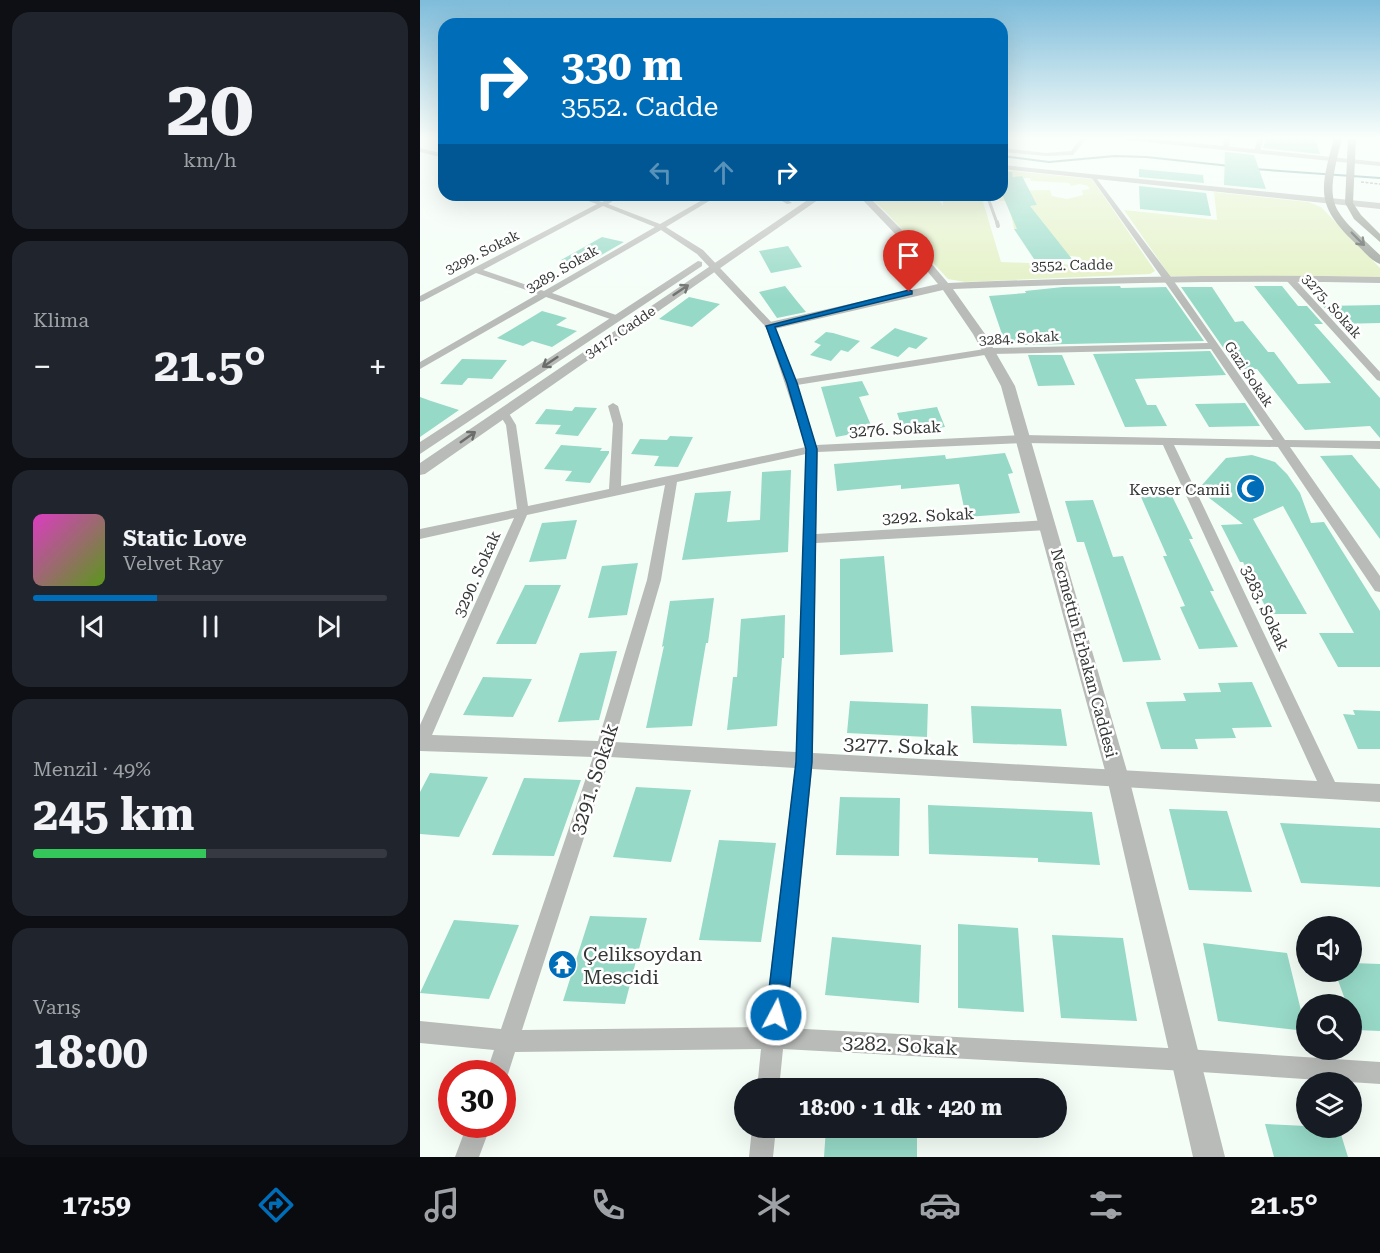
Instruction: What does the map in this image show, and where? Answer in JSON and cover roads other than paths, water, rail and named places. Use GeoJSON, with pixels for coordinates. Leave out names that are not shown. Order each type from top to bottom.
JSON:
{"type":"FeatureCollection","features":[{"type":"Feature","properties":{"kind":"main road"},"geometry":{"type":"LineString","coordinates":[[1328,192],[1328,201],[1341,222],[1380,261]]}},
{"type":"Feature","properties":{"kind":"main road"},"geometry":{"type":"LineString","coordinates":[[1349,192],[1349,203],[1357,217],[1380,239]]}},
{"type":"Feature","properties":{"kind":"street","name":"Gazi Sokak"},"geometry":{"type":"LineString","coordinates":[[1105,192],[1168,279],[1380,587]]}},
{"type":"Feature","properties":{"kind":"street"},"geometry":{"type":"LineString","coordinates":[[1240,192],[1380,206]]}},
{"type":"Feature","properties":{"kind":"street"},"geometry":{"type":"LineString","coordinates":[[593,201],[661,227],[712,259],[770,326],[792,383],[812,449],[804,762],[769,1078]]}},
{"type":"Feature","properties":{"kind":"street","name":"3299. Sokak"},"geometry":{"type":"LineString","coordinates":[[420,299],[609,201]]}},
{"type":"Feature","properties":{"kind":"street","name":"3289. Sokak"},"geometry":{"type":"LineString","coordinates":[[420,366],[706,201]]}},
{"type":"Feature","properties":{"kind":"street"},"geometry":{"type":"LineString","coordinates":[[780,201],[784,206],[792,201]]}},
{"type":"Feature","properties":{"kind":"street","name":"3417. Cadde"},"geometry":{"type":"LineString","coordinates":[[420,449],[616,318],[811,201]]}},
{"type":"Feature","properties":{"kind":"street","name":"Necmettin Erbakan Caddesi"},"geometry":{"type":"LineString","coordinates":[[868,201],[900,232],[945,286],[991,351],[1008,386],[1118,778],[1209,1157]]}},
{"type":"Feature","properties":{"kind":"street","name":"3417. Cadde"},"geometry":{"type":"LineString","coordinates":[[420,470],[712,259]]}},
{"type":"Feature","properties":{"kind":"street"},"geometry":{"type":"LineString","coordinates":[[476,270],[616,318]]}},
{"type":"Feature","properties":{"kind":"street","name":"3552. Cadde"},"geometry":{"type":"LineString","coordinates":[[770,326],[945,286],[1016,281],[1289,278],[1380,280]]}},
{"type":"Feature","properties":{"kind":"street","name":"3275. Sokak"},"geometry":{"type":"LineString","coordinates":[[1289,278],[1380,378]]}},
{"type":"Feature","properties":{"kind":"street","name":"3284. Sokak"},"geometry":{"type":"LineString","coordinates":[[792,383],[991,351],[1214,346]]}},
{"type":"Feature","properties":{"kind":"street"},"geometry":{"type":"LineString","coordinates":[[490,403],[503,412],[511,425],[523,511]]}},
{"type":"Feature","properties":{"kind":"street"},"geometry":{"type":"LineString","coordinates":[[613,406],[618,424],[615,491]]}},
{"type":"Feature","properties":{"kind":"street","name":"3276. Sokak"},"geometry":{"type":"LineString","coordinates":[[420,534],[812,449],[1023,439],[1380,445]]}},
{"type":"Feature","properties":{"kind":"street","name":"3283. Sokak"},"geometry":{"type":"LineString","coordinates":[[1167,441],[1330,790]]}},
{"type":"Feature","properties":{"kind":"street","name":"3291. Sokak"},"geometry":{"type":"LineString","coordinates":[[502,1060],[604,749],[654,580],[672,478]]}},
{"type":"Feature","properties":{"kind":"street","name":"3290. Sokak"},"geometry":{"type":"LineString","coordinates":[[420,743],[523,511]]}},
{"type":"Feature","properties":{"kind":"street","name":"3292. Sokak"},"geometry":{"type":"LineString","coordinates":[[810,539],[1048,525]]}},
{"type":"Feature","properties":{"kind":"street","name":"3277. Sokak"},"geometry":{"type":"LineString","coordinates":[[420,743],[604,749],[1380,793]]}},
{"type":"Feature","properties":{"kind":"street","name":"3282. Sokak"},"geometry":{"type":"LineString","coordinates":[[420,1032],[508,1041],[774,1038],[1380,1073]]}},
{"type":"Feature","properties":{"kind":"street"},"geometry":{"type":"LineString","coordinates":[[467,1157],[474,1138]]}},
{"type":"Feature","properties":{"kind":"street"},"geometry":{"type":"LineString","coordinates":[[761,1157],[763,1138]]}},
{"type":"Feature","properties":{"kind":"lane"},"geometry":{"type":"LineString","coordinates":[[989,201],[998,226]]}},
{"type":"Feature","properties":{"kind":"place","name":"Kevser Camii"},"geometry":{"type":"Point","coordinates":[1251,489]}},
{"type":"Feature","properties":{"kind":"place","name":"Çeliksoydan Mescidi"},"geometry":{"type":"Point","coordinates":[562,965]}}]}
